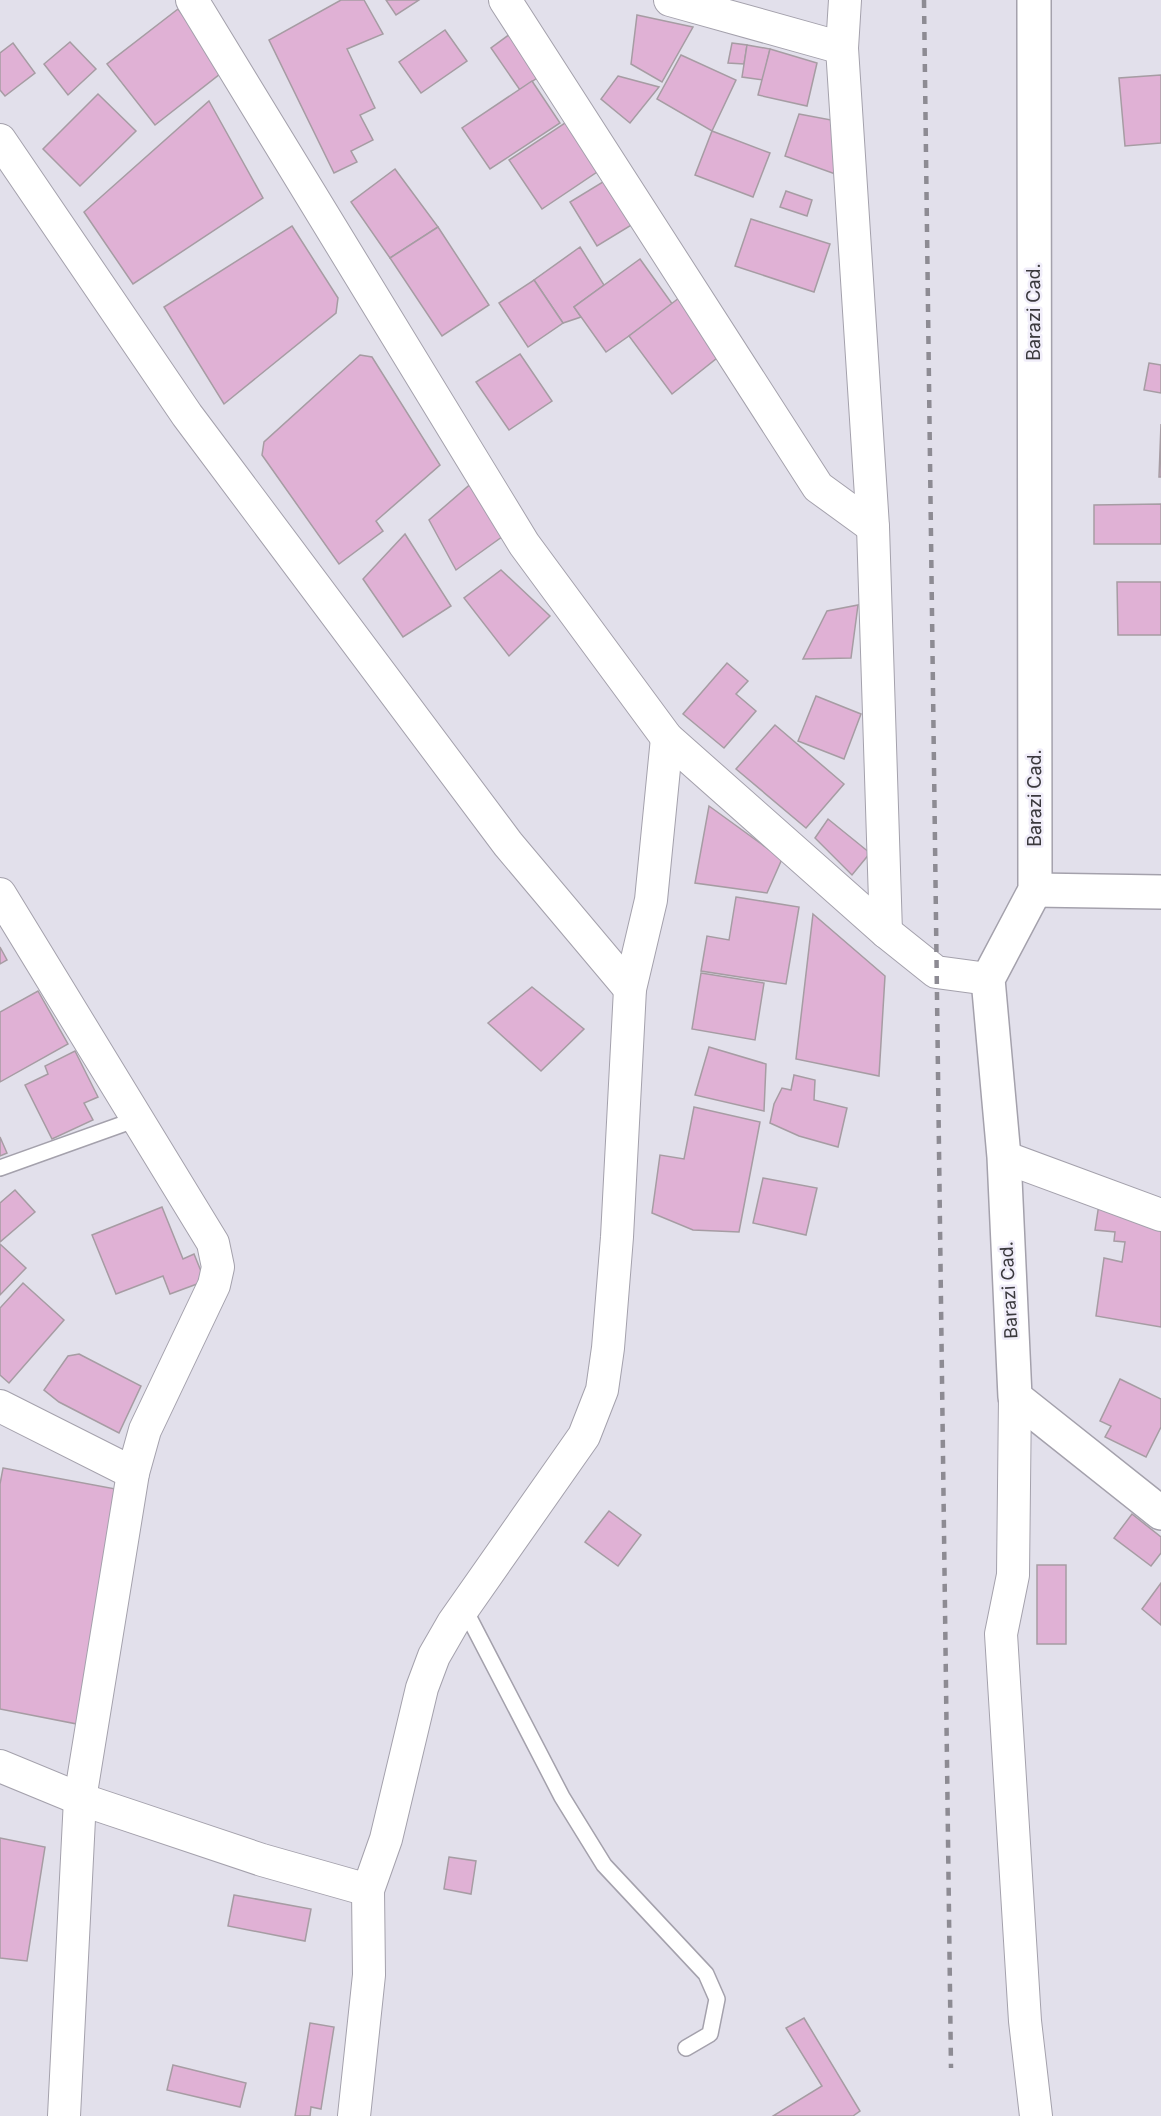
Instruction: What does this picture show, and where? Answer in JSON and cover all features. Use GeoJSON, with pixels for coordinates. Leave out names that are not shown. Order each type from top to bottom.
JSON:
{"type":"FeatureCollection","features":[{"type":"Feature","properties":{"kind":"street"},"geometry":{"type":"LineString","coordinates":[[192,0],[524,544],[667,738],[886,932],[936,972],[988,980]]}},
{"type":"Feature","properties":{"kind":"street"},"geometry":{"type":"LineString","coordinates":[[505,0],[818,487],[873,528]]}},
{"type":"Feature","properties":{"kind":"street"},"geometry":{"type":"LineString","coordinates":[[670,0],[842,48]]}},
{"type":"Feature","properties":{"kind":"street"},"geometry":{"type":"LineString","coordinates":[[845,0],[842,48],[873,528],[886,932]]}},
{"type":"Feature","properties":{"kind":"street","name":"Barazi Cad."},"geometry":{"type":"LineString","coordinates":[[1016,1397],[1004,1157],[988,980],[1035,890],[1034,0]]}},
{"type":"Feature","properties":{"kind":"street"},"geometry":{"type":"LineString","coordinates":[[0,140],[187,415],[508,844],[630,989]]}},
{"type":"Feature","properties":{"kind":"street"},"geometry":{"type":"LineString","coordinates":[[354,2116],[369,1975],[368,1890],[386,1839],[422,1688],[434,1656],[463,1606],[584,1436],[602,1390],[608,1348],[616,1248],[630,989],[651,900],[667,738]]}},
{"type":"Feature","properties":{"kind":"street"},"geometry":{"type":"LineString","coordinates":[[1035,890],[1161,892]]}},
{"type":"Feature","properties":{"kind":"street"},"geometry":{"type":"LineString","coordinates":[[0,894],[213,1243],[218,1267],[214,1286],[145,1430],[134,1473],[80,1799],[64,2116]]}},
{"type":"Feature","properties":{"kind":"street"},"geometry":{"type":"LineString","coordinates":[[1004,1157],[1161,1215]]}},
{"type":"Feature","properties":{"kind":"street"},"geometry":{"type":"LineString","coordinates":[[1016,1397],[1161,1513]]}},
{"type":"Feature","properties":{"kind":"street"},"geometry":{"type":"LineString","coordinates":[[1016,1397],[1013,1575],[1001,1634],[1025,2021],[1036,2116]]}},
{"type":"Feature","properties":{"kind":"street"},"geometry":{"type":"LineString","coordinates":[[0,1406],[134,1473]]}},
{"type":"Feature","properties":{"kind":"street"},"geometry":{"type":"LineString","coordinates":[[0,1766],[80,1799],[262,1860],[368,1890]]}},
{"type":"Feature","properties":{"kind":"lane"},"geometry":{"type":"LineString","coordinates":[[0,1168],[137,1119]]}},
{"type":"Feature","properties":{"kind":"lane"},"geometry":{"type":"LineString","coordinates":[[463,1606],[562,1797],[604,1865],[706,1974],[717,1999],[710,2034],[686,2048]]}},
{"type":"Feature","properties":{"kind":"building"},"geometry":{"type":"Polygon","coordinates":[[[341,0],[364,0],[383,34],[347,49],[375,108],[360,115],[373,140],[351,151],[357,162],[334,173],[269,40],[341,0]]]}},
{"type":"Feature","properties":{"kind":"building"},"geometry":{"type":"Polygon","coordinates":[[[386,0],[419,0],[396,15],[386,0]]]}},
{"type":"Feature","properties":{"kind":"building"},"geometry":{"type":"Polygon","coordinates":[[[178,9],[225,70],[155,125],[107,64],[178,9]]]}},
{"type":"Feature","properties":{"kind":"building"},"geometry":{"type":"Polygon","coordinates":[[[637,15],[693,27],[662,82],[631,64],[637,15]]]}},
{"type":"Feature","properties":{"kind":"building"},"geometry":{"type":"Polygon","coordinates":[[[445,30],[467,61],[421,93],[399,62],[445,30]]]}},
{"type":"Feature","properties":{"kind":"building"},"geometry":{"type":"Polygon","coordinates":[[[514,31],[544,73],[520,90],[491,48],[514,31]]]}},
{"type":"Feature","properties":{"kind":"building"},"geometry":{"type":"Polygon","coordinates":[[[70,42],[96,69],[68,95],[44,64],[70,42]]]}},
{"type":"Feature","properties":{"kind":"building"},"geometry":{"type":"Polygon","coordinates":[[[13,43],[35,73],[5,96],[0,90],[0,53],[13,43]]]}},
{"type":"Feature","properties":{"kind":"building"},"geometry":{"type":"Polygon","coordinates":[[[732,43],[747,45],[744,64],[728,63],[732,43]]]}},
{"type":"Feature","properties":{"kind":"building"},"geometry":{"type":"Polygon","coordinates":[[[747,45],[770,49],[763,80],[742,77],[747,45]]]}},
{"type":"Feature","properties":{"kind":"building"},"geometry":{"type":"Polygon","coordinates":[[[770,49],[817,63],[807,106],[758,95],[770,49]]]}},
{"type":"Feature","properties":{"kind":"building"},"geometry":{"type":"Polygon","coordinates":[[[681,55],[736,80],[712,131],[657,99],[681,55]]]}},
{"type":"Feature","properties":{"kind":"building"},"geometry":{"type":"Polygon","coordinates":[[[1161,75],[1161,143],[1125,146],[1119,78],[1161,75]]]}},
{"type":"Feature","properties":{"kind":"building"},"geometry":{"type":"Polygon","coordinates":[[[618,76],[659,87],[630,123],[601,99],[618,76]]]}},
{"type":"Feature","properties":{"kind":"building"},"geometry":{"type":"Polygon","coordinates":[[[532,81],[560,123],[490,169],[462,128],[532,81]]]}},
{"type":"Feature","properties":{"kind":"building"},"geometry":{"type":"Polygon","coordinates":[[[98,94],[136,131],[80,186],[43,149],[98,94]]]}},
{"type":"Feature","properties":{"kind":"building"},"geometry":{"type":"Polygon","coordinates":[[[209,101],[263,198],[133,284],[84,212],[209,101]]]}},
{"type":"Feature","properties":{"kind":"building"},"geometry":{"type":"Polygon","coordinates":[[[799,114],[842,122],[838,175],[785,156],[799,114]]]}},
{"type":"Feature","properties":{"kind":"building"},"geometry":{"type":"Polygon","coordinates":[[[574,117],[603,168],[542,209],[509,160],[574,117]]]}},
{"type":"Feature","properties":{"kind":"building"},"geometry":{"type":"Polygon","coordinates":[[[712,131],[770,153],[753,197],[695,175],[712,131]]]}},
{"type":"Feature","properties":{"kind":"building"},"geometry":{"type":"Polygon","coordinates":[[[395,169],[438,227],[390,258],[351,202],[395,169]]]}},
{"type":"Feature","properties":{"kind":"building"},"geometry":{"type":"Polygon","coordinates":[[[611,177],[638,221],[597,246],[570,202],[611,177]]]}},
{"type":"Feature","properties":{"kind":"building"},"geometry":{"type":"Polygon","coordinates":[[[786,191],[812,200],[807,216],[780,207],[786,191]]]}},
{"type":"Feature","properties":{"kind":"building"},"geometry":{"type":"Polygon","coordinates":[[[751,219],[830,244],[814,292],[735,266],[751,219]]]}},
{"type":"Feature","properties":{"kind":"building"},"geometry":{"type":"Polygon","coordinates":[[[292,226],[338,298],[336,313],[224,404],[164,307],[292,226]]]}},
{"type":"Feature","properties":{"kind":"building"},"geometry":{"type":"Polygon","coordinates":[[[438,227],[489,305],[442,336],[390,258],[438,227]]]}},
{"type":"Feature","properties":{"kind":"building"},"geometry":{"type":"Polygon","coordinates":[[[580,247],[604,285],[574,307],[581,317],[563,323],[534,280],[580,247]]]}},
{"type":"Feature","properties":{"kind":"building"},"geometry":{"type":"Polygon","coordinates":[[[640,259],[673,305],[606,352],[574,307],[640,259]]]}},
{"type":"Feature","properties":{"kind":"building"},"geometry":{"type":"Polygon","coordinates":[[[534,280],[563,323],[528,347],[499,303],[534,280]]]}},
{"type":"Feature","properties":{"kind":"building"},"geometry":{"type":"Polygon","coordinates":[[[683,295],[722,354],[672,394],[629,336],[683,295]]]}},
{"type":"Feature","properties":{"kind":"building"},"geometry":{"type":"Polygon","coordinates":[[[520,354],[552,401],[509,430],[476,382],[520,354]]]}},
{"type":"Feature","properties":{"kind":"building"},"geometry":{"type":"Polygon","coordinates":[[[360,355],[372,357],[440,465],[376,521],[383,531],[339,564],[262,455],[264,442],[360,355]]]}},
{"type":"Feature","properties":{"kind":"building"},"geometry":{"type":"Polygon","coordinates":[[[1149,363],[1161,365],[1161,393],[1144,390],[1149,363]]]}},
{"type":"Feature","properties":{"kind":"building"},"geometry":{"type":"Polygon","coordinates":[[[1161,424],[1161,477],[1159,477],[1161,424]]]}},
{"type":"Feature","properties":{"kind":"building"},"geometry":{"type":"Polygon","coordinates":[[[481,475],[513,529],[456,570],[429,520],[481,475]]]}},
{"type":"Feature","properties":{"kind":"building"},"geometry":{"type":"Polygon","coordinates":[[[1161,504],[1161,544],[1094,544],[1094,505],[1161,504]]]}},
{"type":"Feature","properties":{"kind":"building"},"geometry":{"type":"Polygon","coordinates":[[[405,534],[451,606],[403,637],[363,579],[405,534]]]}},
{"type":"Feature","properties":{"kind":"building"},"geometry":{"type":"Polygon","coordinates":[[[501,570],[550,616],[509,656],[464,598],[501,570]]]}},
{"type":"Feature","properties":{"kind":"building"},"geometry":{"type":"Polygon","coordinates":[[[1117,582],[1161,582],[1161,635],[1118,635],[1117,582]]]}},
{"type":"Feature","properties":{"kind":"building"},"geometry":{"type":"Polygon","coordinates":[[[858,605],[851,658],[803,659],[827,611],[858,605]]]}},
{"type":"Feature","properties":{"kind":"building"},"geometry":{"type":"Polygon","coordinates":[[[727,663],[748,681],[736,694],[756,711],[724,748],[683,714],[727,663]]]}},
{"type":"Feature","properties":{"kind":"building"},"geometry":{"type":"Polygon","coordinates":[[[816,696],[861,714],[844,759],[798,741],[816,696]]]}},
{"type":"Feature","properties":{"kind":"building"},"geometry":{"type":"Polygon","coordinates":[[[775,725],[844,784],[806,828],[736,769],[775,725]]]}},
{"type":"Feature","properties":{"kind":"building"},"geometry":{"type":"Polygon","coordinates":[[[709,806],[782,859],[767,893],[695,883],[709,806]]]}},
{"type":"Feature","properties":{"kind":"building"},"geometry":{"type":"Polygon","coordinates":[[[828,819],[870,853],[852,875],[815,838],[828,819]]]}},
{"type":"Feature","properties":{"kind":"building"},"geometry":{"type":"Polygon","coordinates":[[[736,897],[799,907],[786,984],[701,971],[707,936],[729,940],[736,897]]]}},
{"type":"Feature","properties":{"kind":"building"},"geometry":{"type":"Polygon","coordinates":[[[813,914],[885,976],[879,1076],[796,1059],[813,914]]]}},
{"type":"Feature","properties":{"kind":"building"},"geometry":{"type":"Polygon","coordinates":[[[0,947],[7,960],[0,964],[0,947]]]}},
{"type":"Feature","properties":{"kind":"building"},"geometry":{"type":"Polygon","coordinates":[[[701,973],[764,983],[755,1040],[692,1029],[701,973]]]}},
{"type":"Feature","properties":{"kind":"building"},"geometry":{"type":"Polygon","coordinates":[[[532,987],[584,1029],[541,1071],[488,1023],[532,987]]]}},
{"type":"Feature","properties":{"kind":"building"},"geometry":{"type":"Polygon","coordinates":[[[38,991],[68,1044],[0,1082],[0,1012],[38,991]]]}},
{"type":"Feature","properties":{"kind":"building"},"geometry":{"type":"Polygon","coordinates":[[[709,1047],[766,1064],[764,1111],[695,1095],[709,1047]]]}},
{"type":"Feature","properties":{"kind":"building"},"geometry":{"type":"Polygon","coordinates":[[[75,1051],[98,1097],[84,1103],[93,1120],[52,1139],[25,1085],[48,1074],[45,1066],[75,1051]]]}},
{"type":"Feature","properties":{"kind":"building"},"geometry":{"type":"Polygon","coordinates":[[[794,1075],[815,1080],[814,1100],[847,1108],[838,1147],[799,1136],[770,1123],[774,1104],[782,1088],[791,1090],[794,1075]]]}},
{"type":"Feature","properties":{"kind":"building"},"geometry":{"type":"Polygon","coordinates":[[[694,1107],[760,1122],[739,1232],[693,1230],[652,1213],[660,1155],[684,1159],[694,1107]]]}},
{"type":"Feature","properties":{"kind":"building"},"geometry":{"type":"Polygon","coordinates":[[[0,1137],[7,1153],[0,1156],[0,1137]]]}},
{"type":"Feature","properties":{"kind":"building"},"geometry":{"type":"Polygon","coordinates":[[[763,1178],[817,1188],[806,1235],[753,1223],[763,1178]]]}},
{"type":"Feature","properties":{"kind":"building"},"geometry":{"type":"Polygon","coordinates":[[[15,1190],[35,1212],[0,1242],[0,1203],[15,1190]]]}},
{"type":"Feature","properties":{"kind":"building"},"geometry":{"type":"Polygon","coordinates":[[[1099,1204],[1161,1229],[1161,1327],[1096,1316],[1104,1258],[1122,1262],[1125,1242],[1114,1241],[1115,1232],[1095,1230],[1099,1204]]]}},
{"type":"Feature","properties":{"kind":"building"},"geometry":{"type":"Polygon","coordinates":[[[162,1207],[183,1259],[194,1254],[205,1281],[170,1294],[163,1276],[116,1294],[92,1235],[162,1207]]]}},
{"type":"Feature","properties":{"kind":"building"},"geometry":{"type":"Polygon","coordinates":[[[0,1244],[26,1268],[0,1295],[0,1244]]]}},
{"type":"Feature","properties":{"kind":"building"},"geometry":{"type":"Polygon","coordinates":[[[23,1283],[64,1320],[9,1383],[0,1375],[0,1308],[23,1283]]]}},
{"type":"Feature","properties":{"kind":"building"},"geometry":{"type":"Polygon","coordinates":[[[79,1354],[141,1386],[119,1433],[59,1402],[44,1390],[68,1356],[79,1354]]]}},
{"type":"Feature","properties":{"kind":"building"},"geometry":{"type":"Polygon","coordinates":[[[1120,1379],[1161,1399],[1161,1427],[1146,1457],[1105,1437],[1111,1426],[1100,1421],[1120,1379]]]}},
{"type":"Feature","properties":{"kind":"building"},"geometry":{"type":"Polygon","coordinates":[[[3,1468],[121,1490],[77,1724],[0,1709],[0,1484],[3,1468]]]}},
{"type":"Feature","properties":{"kind":"building"},"geometry":{"type":"Polygon","coordinates":[[[609,1511],[641,1535],[618,1566],[585,1542],[609,1511]]]}},
{"type":"Feature","properties":{"kind":"building"},"geometry":{"type":"Polygon","coordinates":[[[1132,1514],[1161,1537],[1161,1553],[1151,1566],[1114,1538],[1132,1514]]]}},
{"type":"Feature","properties":{"kind":"building"},"geometry":{"type":"Polygon","coordinates":[[[1037,1565],[1066,1565],[1066,1644],[1037,1644],[1037,1565]]]}},
{"type":"Feature","properties":{"kind":"building"},"geometry":{"type":"Polygon","coordinates":[[[1161,1583],[1161,1625],[1142,1609],[1161,1583]]]}},
{"type":"Feature","properties":{"kind":"building"},"geometry":{"type":"Polygon","coordinates":[[[0,1838],[45,1847],[27,1961],[0,1958],[0,1838]]]}},
{"type":"Feature","properties":{"kind":"building"},"geometry":{"type":"Polygon","coordinates":[[[449,1857],[476,1861],[471,1894],[444,1889],[449,1857]]]}},
{"type":"Feature","properties":{"kind":"building"},"geometry":{"type":"Polygon","coordinates":[[[234,1895],[311,1909],[305,1941],[228,1926],[234,1895]]]}},
{"type":"Feature","properties":{"kind":"building"},"geometry":{"type":"Polygon","coordinates":[[[804,2018],[860,2111],[853,2116],[773,2116],[822,2086],[786,2028],[804,2018]]]}},
{"type":"Feature","properties":{"kind":"building"},"geometry":{"type":"Polygon","coordinates":[[[310,2023],[334,2027],[321,2109],[311,2107],[310,2116],[295,2116],[310,2023]]]}},
{"type":"Feature","properties":{"kind":"building"},"geometry":{"type":"Polygon","coordinates":[[[173,2065],[246,2083],[240,2107],[167,2090],[173,2065]]]}},
{"type":"Feature","properties":{"kind":"railway"},"geometry":{"type":"LineString","coordinates":[[924,0],[951,2068]]}}]}
